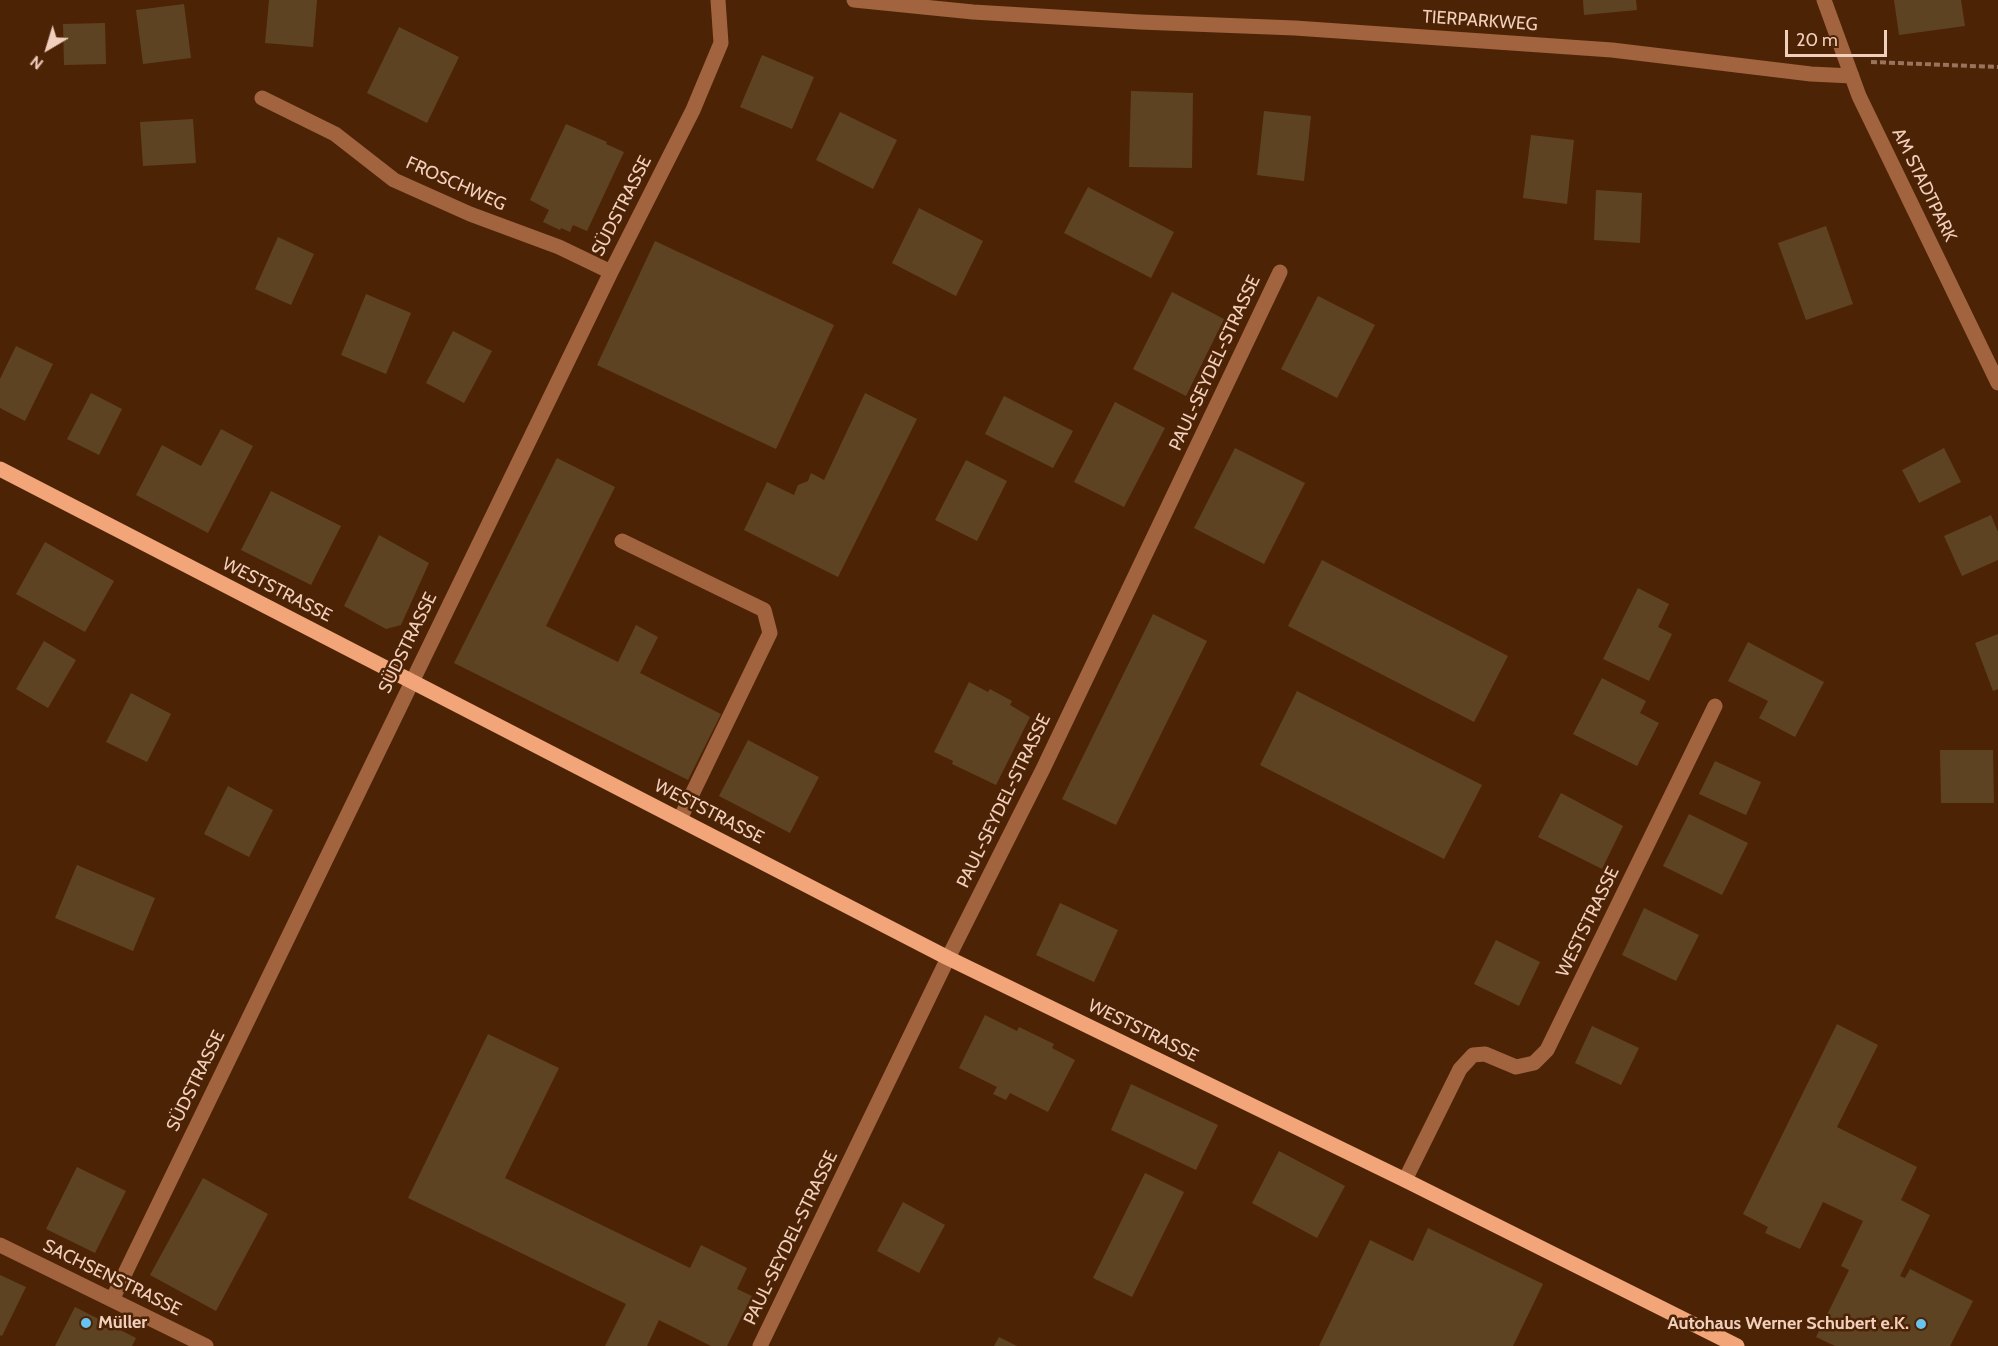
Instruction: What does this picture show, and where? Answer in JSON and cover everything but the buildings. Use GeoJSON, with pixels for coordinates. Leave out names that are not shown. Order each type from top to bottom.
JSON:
{"type":"FeatureCollection","features":[{"type":"Feature","properties":{"kind":"main road","name":"WESTSTRASSE"},"geometry":{"type":"LineString","coordinates":[[0,469],[948,958],[1405,1180],[1737,1346]]}},
{"type":"Feature","properties":{"kind":"street","name":"SÜDSTRASSE"},"geometry":{"type":"LineString","coordinates":[[112,1300],[411,681],[693,110],[721,43],[718,0]]}},
{"type":"Feature","properties":{"kind":"street","name":"TIERPARKWEG"},"geometry":{"type":"LineString","coordinates":[[854,0],[973,12],[1295,28],[1601,50],[1812,74],[1852,76]]}},
{"type":"Feature","properties":{"kind":"street","name":"AM STADTPARK"},"geometry":{"type":"LineString","coordinates":[[1824,0],[1859,96],[1998,383]]}},
{"type":"Feature","properties":{"kind":"street","name":"FROSCHWEG"},"geometry":{"type":"LineString","coordinates":[[262,98],[335,134],[394,180],[470,214],[559,247],[611,272]]}},
{"type":"Feature","properties":{"kind":"street","name":"PAUL-SEYDEL-STRASSE"},"geometry":{"type":"LineString","coordinates":[[760,1346],[948,958],[1043,769],[1280,272]]}},
{"type":"Feature","properties":{"kind":"street"},"geometry":{"type":"LineString","coordinates":[[622,541],[764,610],[770,633],[680,819]]}},
{"type":"Feature","properties":{"kind":"street","name":"WESTSTRASSE"},"geometry":{"type":"LineString","coordinates":[[1405,1180],[1460,1070],[1473,1055],[1485,1054],[1516,1067],[1534,1063],[1547,1050],[1715,706]]}},
{"type":"Feature","properties":{"kind":"street","name":"SACHSENSTRASSE"},"geometry":{"type":"LineString","coordinates":[[0,1245],[206,1346]]}},
{"type":"Feature","properties":{"kind":"path"},"geometry":{"type":"LineString","coordinates":[[1846,61],[1998,67]]}},
{"type":"Feature","properties":{"kind":"place","name":"Müller"},"geometry":{"type":"Point","coordinates":[86,1323]}},
{"type":"Feature","properties":{"kind":"place","name":"Autohaus Werner Schubert e.K."},"geometry":{"type":"Point","coordinates":[1921,1324]}}]}
